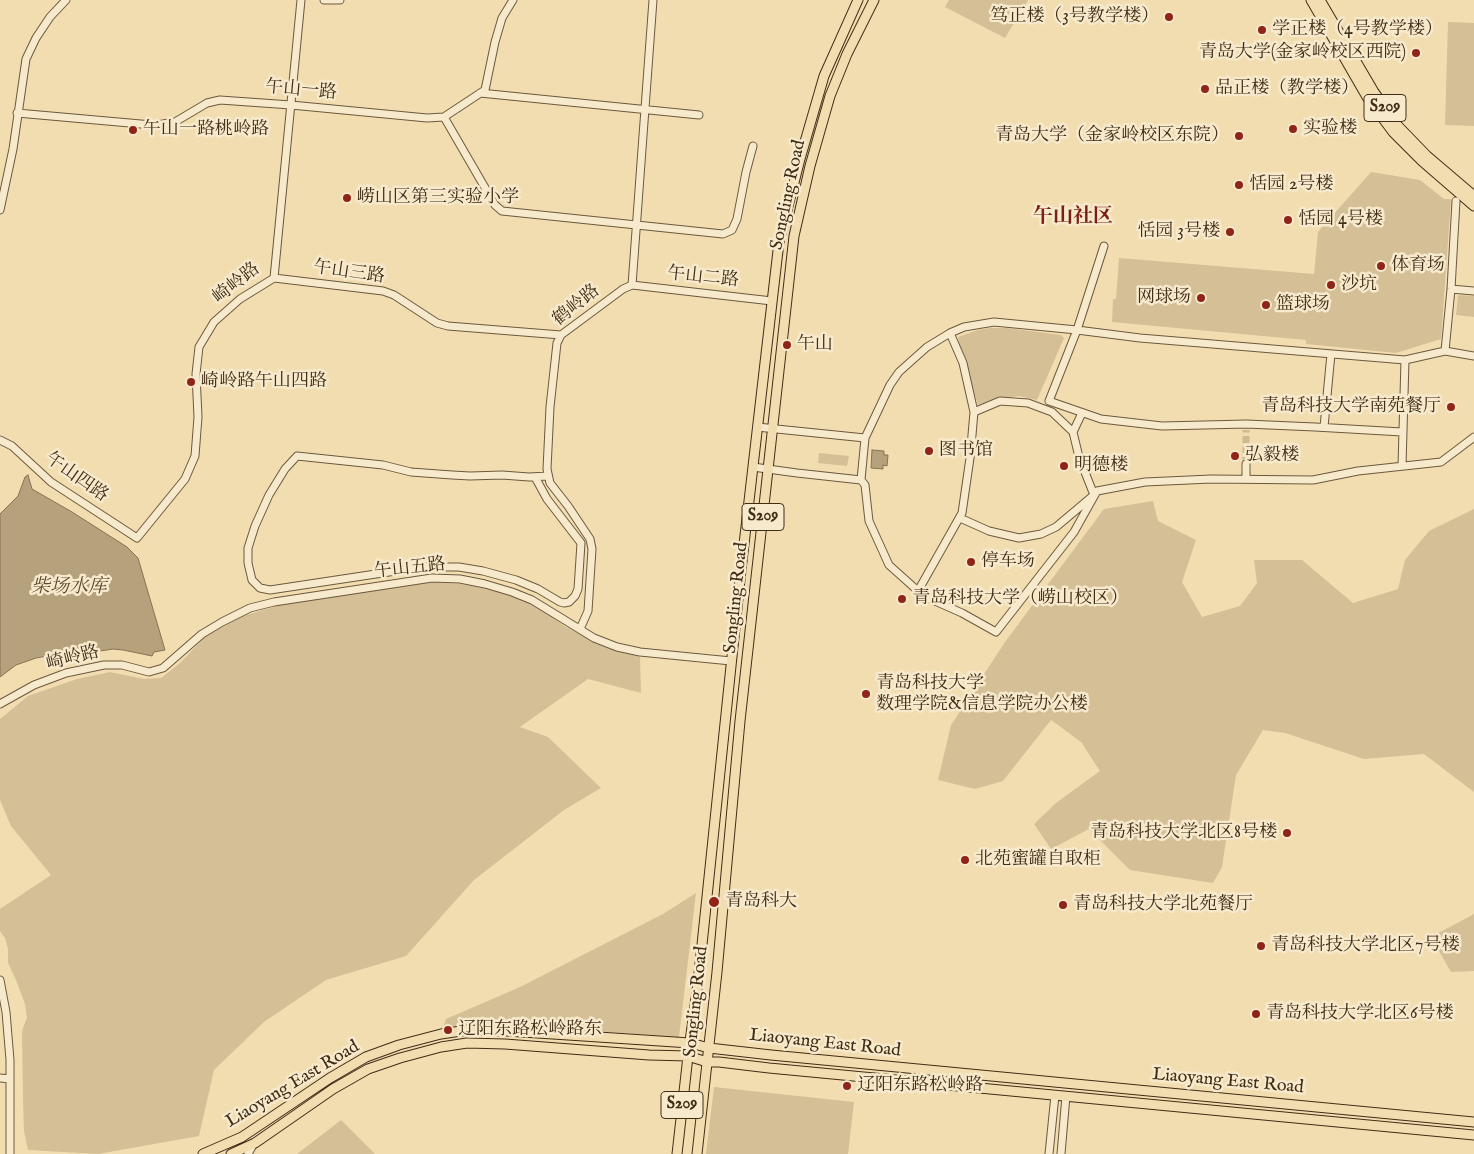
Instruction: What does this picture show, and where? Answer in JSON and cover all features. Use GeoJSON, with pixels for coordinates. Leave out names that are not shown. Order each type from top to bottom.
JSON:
{"type":"FeatureCollection","features":[{"type":"Feature","properties":{"kind":"main road","name":"Songling Road"},"geometry":{"type":"LineString","coordinates":[[677,1154],[779,242],[824,76],[858,0]]}},
{"type":"Feature","properties":{"kind":"main road","name":"Songling Road"},"geometry":{"type":"LineString","coordinates":[[697,1154],[783,328],[796,227],[810,166],[830,96],[846,54],[874,0]]}},
{"type":"Feature","properties":{"kind":"main road","name":"S209"},"geometry":{"type":"LineString","coordinates":[[1311,0],[1367,97],[1393,132],[1422,161],[1474,206]]}},
{"type":"Feature","properties":{"kind":"main road","name":"S209"},"geometry":{"type":"LineString","coordinates":[[1320,0],[1374,92],[1398,126],[1427,156],[1474,196]]}},
{"type":"Feature","properties":{"kind":"main road","name":"Liaoyang East Road"},"geometry":{"type":"LineString","coordinates":[[203,1154],[242,1137],[330,1078],[366,1057],[399,1045],[441,1034],[468,1030],[690,1043],[708,1048],[771,1055],[1474,1122]]}},
{"type":"Feature","properties":{"kind":"main road","name":"Liaoyang East Road"},"geometry":{"type":"LineString","coordinates":[[231,1154],[254,1143],[334,1089],[368,1069],[441,1046],[468,1043],[688,1056],[707,1062],[1474,1135]]}},
{"type":"Feature","properties":{"kind":"street"},"geometry":{"type":"LineString","coordinates":[[0,210],[13,148],[26,59],[36,38],[50,17],[66,0]]}},
{"type":"Feature","properties":{"kind":"street","name":"崎岭路"},"geometry":{"type":"LineString","coordinates":[[137,538],[185,479],[195,456],[198,417],[196,374],[199,347],[214,322],[240,299],[274,278],[301,0]]}},
{"type":"Feature","properties":{"kind":"street"},"geometry":{"type":"LineString","coordinates":[[324,0],[340,0]]}},
{"type":"Feature","properties":{"kind":"street"},"geometry":{"type":"LineString","coordinates":[[513,0],[502,18],[485,90],[444,117],[496,205],[502,211],[723,234],[732,230],[737,219],[746,172],[754,146]]}},
{"type":"Feature","properties":{"kind":"street"},"geometry":{"type":"LineString","coordinates":[[632,285],[653,0]]}},
{"type":"Feature","properties":{"kind":"street"},"geometry":{"type":"LineString","coordinates":[[480,93],[699,115]]}},
{"type":"Feature","properties":{"kind":"street","name":"午山一路"},"geometry":{"type":"LineString","coordinates":[[17,113],[152,125],[174,122],[207,103],[220,100],[427,118],[444,117]]}},
{"type":"Feature","properties":{"kind":"street"},"geometry":{"type":"LineString","coordinates":[[1445,351],[1456,201]]}},
{"type":"Feature","properties":{"kind":"street"},"geometry":{"type":"LineString","coordinates":[[1104,246],[1077,330],[1049,401],[1101,419],[1162,426],[1324,427],[1402,432]]}},
{"type":"Feature","properties":{"kind":"street","name":"午山三路"},"geometry":{"type":"LineString","coordinates":[[274,278],[383,291],[394,295],[437,323],[448,326],[561,335]]}},
{"type":"Feature","properties":{"kind":"street","name":"午山二路"},"geometry":{"type":"LineString","coordinates":[[632,285],[772,301]]}},
{"type":"Feature","properties":{"kind":"street","name":"鹤岭路"},"geometry":{"type":"LineString","coordinates":[[548,476],[550,407],[557,343],[561,335],[632,285]]}},
{"type":"Feature","properties":{"kind":"street"},"geometry":{"type":"LineString","coordinates":[[1451,289],[1474,291]]}},
{"type":"Feature","properties":{"kind":"street"},"geometry":{"type":"LineString","coordinates":[[974,412],[1000,402],[1028,403],[1052,412],[1073,432],[1094,495],[1074,532],[996,632],[962,613],[928,598],[890,565],[868,521],[865,485],[861,480],[865,438],[890,385],[899,372],[927,347],[950,333],[964,327],[994,322],[1156,340],[1406,360],[1445,351],[1474,356]]}},
{"type":"Feature","properties":{"kind":"street"},"geometry":{"type":"LineString","coordinates":[[918,591],[962,513],[970,458],[974,412],[963,363],[950,333]]}},
{"type":"Feature","properties":{"kind":"street"},"geometry":{"type":"LineString","coordinates":[[1324,427],[1331,354]]}},
{"type":"Feature","properties":{"kind":"street"},"geometry":{"type":"LineString","coordinates":[[1402,466],[1406,360]]}},
{"type":"Feature","properties":{"kind":"street"},"geometry":{"type":"LineString","coordinates":[[1073,432],[1082,413]]}},
{"type":"Feature","properties":{"kind":"street"},"geometry":{"type":"LineString","coordinates":[[758,427],[865,438]]}},
{"type":"Feature","properties":{"kind":"street"},"geometry":{"type":"LineString","coordinates":[[960,518],[989,531],[1019,538],[1041,534],[1056,527],[1097,491],[1144,482],[1246,479],[1313,480],[1358,471],[1441,462],[1474,437]]}},
{"type":"Feature","properties":{"kind":"street","name":"午山四路"},"geometry":{"type":"LineString","coordinates":[[0,440],[12,446],[51,482],[137,538]]}},
{"type":"Feature","properties":{"kind":"street"},"geometry":{"type":"LineString","coordinates":[[535,477],[547,499],[581,543],[578,589],[575,596],[569,602],[564,603],[553,599],[538,589],[516,580],[459,567],[422,567],[270,590],[260,588],[252,580],[248,563],[248,548],[255,526],[269,495],[285,469],[297,456],[382,465],[420,473],[470,476],[548,476],[550,483],[584,529],[592,549],[588,611],[580,629]]}},
{"type":"Feature","properties":{"kind":"street"},"geometry":{"type":"LineString","coordinates":[[1246,464],[1246,479]]}},
{"type":"Feature","properties":{"kind":"street"},"geometry":{"type":"LineString","coordinates":[[753,467],[797,474],[861,480]]}},
{"type":"Feature","properties":{"kind":"street","name":"午山五路"},"geometry":{"type":"LineString","coordinates":[[181,652],[202,634],[250,608],[274,602],[432,578],[460,579],[512,592],[532,600],[594,638],[617,647],[640,652],[731,662]]}},
{"type":"Feature","properties":{"kind":"street","name":"崎岭路"},"geometry":{"type":"LineString","coordinates":[[0,704],[34,685],[66,673],[104,665],[122,666],[149,672],[162,668],[181,652]]}},
{"type":"Feature","properties":{"kind":"street"},"geometry":{"type":"LineString","coordinates":[[0,980],[6,1012],[10,1079],[10,1154]]}},
{"type":"Feature","properties":{"kind":"street"},"geometry":{"type":"LineString","coordinates":[[0,1078],[10,1079]]}},
{"type":"Feature","properties":{"kind":"street"},"geometry":{"type":"LineString","coordinates":[[1049,1154],[1055,1095]]}},
{"type":"Feature","properties":{"kind":"street"},"geometry":{"type":"LineString","coordinates":[[1061,1154],[1066,1096]]}},
{"type":"Feature","properties":{"kind":"street"},"geometry":{"type":"LineString","coordinates":[[248,1154],[254,1143]]}},
{"type":"Feature","properties":{"kind":"shaded area"},"geometry":{"type":"Polygon","coordinates":[[[949,0],[1028,0],[1005,38],[945,7],[949,0]]]}},
{"type":"Feature","properties":{"kind":"shaded area"},"geometry":{"type":"Polygon","coordinates":[[[1448,22],[1474,23],[1474,126],[1445,125],[1448,22]]]}},
{"type":"Feature","properties":{"kind":"shaded area","name":"体育场"},"geometry":{"type":"Polygon","coordinates":[[[1371,172],[1420,180],[1444,199],[1451,199],[1441,339],[1396,353],[1306,344],[1306,340],[1112,322],[1113,299],[1116,299],[1119,258],[1314,274],[1318,232],[1371,172]]]}},
{"type":"Feature","properties":{"kind":"shaded area"},"geometry":{"type":"Polygon","coordinates":[[[1458,295],[1474,296],[1474,317],[1456,315],[1458,295]]]}},
{"type":"Feature","properties":{"kind":"shaded area"},"geometry":{"type":"Polygon","coordinates":[[[990,328],[1007,328],[1061,335],[1064,338],[1037,400],[1019,396],[992,400],[978,405],[958,337],[990,328]]]}},
{"type":"Feature","properties":{"kind":"shaded area"},"geometry":{"type":"Polygon","coordinates":[[[819,453],[849,456],[847,466],[818,463],[819,453]]]}},
{"type":"Feature","properties":{"kind":"shaded area"},"geometry":{"type":"Polygon","coordinates":[[[1153,501],[1158,521],[1196,540],[1182,582],[1202,617],[1240,606],[1257,583],[1254,560],[1302,560],[1353,603],[1398,589],[1405,560],[1429,531],[1474,509],[1474,792],[1424,754],[1364,759],[1285,733],[1263,730],[1236,775],[1222,867],[1213,883],[1130,870],[1089,829],[1051,849],[1034,824],[1056,803],[1100,771],[1081,742],[1051,720],[1003,781],[975,789],[938,780],[951,725],[1005,642],[1104,509],[1153,501]]]}},
{"type":"Feature","properties":{"kind":"shaded area"},"geometry":{"type":"Polygon","coordinates":[[[432,582],[461,584],[502,592],[536,605],[564,626],[585,637],[640,657],[641,693],[588,679],[520,727],[548,737],[601,788],[564,810],[474,880],[406,956],[326,980],[264,1022],[214,1070],[199,1136],[98,1154],[28,1150],[24,1131],[22,1035],[27,1018],[25,1004],[8,963],[8,949],[5,938],[0,931],[0,909],[51,875],[11,826],[0,800],[0,719],[28,696],[77,679],[110,672],[144,679],[161,678],[180,663],[206,636],[243,616],[280,605],[432,582]]]}},
{"type":"Feature","properties":{"kind":"shaded area"},"geometry":{"type":"Polygon","coordinates":[[[696,893],[679,1037],[553,1028],[443,1028],[446,1019],[520,987],[663,914],[696,893]]]}},
{"type":"Feature","properties":{"kind":"shaded area"},"geometry":{"type":"Polygon","coordinates":[[[1474,914],[1474,971],[1451,972],[1431,937],[1474,914]]]}},
{"type":"Feature","properties":{"kind":"shaded area"},"geometry":{"type":"Polygon","coordinates":[[[714,1087],[854,1102],[848,1154],[706,1154],[714,1087]]]}},
{"type":"Feature","properties":{"kind":"shaded area"},"geometry":{"type":"Polygon","coordinates":[[[341,1120],[375,1154],[297,1154],[341,1120]]]}},
{"type":"Feature","properties":{"kind":"water"},"geometry":{"type":"Polygon","coordinates":[[[872,450],[884,451],[884,455],[888,455],[887,466],[883,465],[883,469],[871,468],[872,450]]]}},
{"type":"Feature","properties":{"kind":"water","name":"柴场水库"},"geometry":{"type":"Polygon","coordinates":[[[28,475],[32,489],[127,547],[138,558],[165,650],[154,652],[152,656],[113,649],[100,651],[94,655],[59,654],[36,658],[16,665],[0,677],[0,514],[18,496],[25,477],[28,475]]]}},
{"type":"Feature","properties":{"kind":"tunnel"},"geometry":{"type":"LineString","coordinates":[[1246,430],[1246,464]]}},
{"type":"Feature","properties":{"kind":"place","name":"笃正楼（3号教学楼）"},"geometry":{"type":"Point","coordinates":[1169,17]}},
{"type":"Feature","properties":{"kind":"place","name":"学正楼（4号教学楼）"},"geometry":{"type":"Point","coordinates":[1262,30]}},
{"type":"Feature","properties":{"kind":"place","name":"青岛大学(金家岭校区西院)"},"geometry":{"type":"Point","coordinates":[1416,53]}},
{"type":"Feature","properties":{"kind":"place","name":"品正楼（教学楼）"},"geometry":{"type":"Point","coordinates":[1205,89]}},
{"type":"Feature","properties":{"kind":"place","name":"实验楼"},"geometry":{"type":"Point","coordinates":[1293,129]}},
{"type":"Feature","properties":{"kind":"place","name":"午山一路桃岭路"},"geometry":{"type":"Point","coordinates":[133,130]}},
{"type":"Feature","properties":{"kind":"place","name":"青岛大学（金家岭校区东院）"},"geometry":{"type":"Point","coordinates":[1239,136]}},
{"type":"Feature","properties":{"kind":"place","name":"恬园 2号楼"},"geometry":{"type":"Point","coordinates":[1239,185]}},
{"type":"Feature","properties":{"kind":"place","name":"崂山区第三实验小学"},"geometry":{"type":"Point","coordinates":[347,198]}},
{"type":"Feature","properties":{"kind":"place","name":"恬园 4号楼"},"geometry":{"type":"Point","coordinates":[1288,220]}},
{"type":"Feature","properties":{"kind":"place","name":"恬园 3号楼"},"geometry":{"type":"Point","coordinates":[1230,232]}},
{"type":"Feature","properties":{"kind":"place","name":"体育场"},"geometry":{"type":"Point","coordinates":[1381,266]}},
{"type":"Feature","properties":{"kind":"place","name":"沙坑"},"geometry":{"type":"Point","coordinates":[1331,285]}},
{"type":"Feature","properties":{"kind":"place","name":"网球场"},"geometry":{"type":"Point","coordinates":[1201,298]}},
{"type":"Feature","properties":{"kind":"place","name":"篮球场"},"geometry":{"type":"Point","coordinates":[1266,305]}},
{"type":"Feature","properties":{"kind":"place","name":"午山"},"geometry":{"type":"Point","coordinates":[787,345]}},
{"type":"Feature","properties":{"kind":"place","name":"崎岭路午山四路"},"geometry":{"type":"Point","coordinates":[191,382]}},
{"type":"Feature","properties":{"kind":"place","name":"青岛科技大学南苑餐厅"},"geometry":{"type":"Point","coordinates":[1451,407]}},
{"type":"Feature","properties":{"kind":"place","name":"图书馆"},"geometry":{"type":"Point","coordinates":[929,451]}},
{"type":"Feature","properties":{"kind":"place","name":"弘毅楼"},"geometry":{"type":"Point","coordinates":[1235,456]}},
{"type":"Feature","properties":{"kind":"place","name":"明德楼"},"geometry":{"type":"Point","coordinates":[1064,466]}},
{"type":"Feature","properties":{"kind":"place","name":"停车场"},"geometry":{"type":"Point","coordinates":[971,562]}},
{"type":"Feature","properties":{"kind":"place","name":"青岛科技大学（崂山校区）"},"geometry":{"type":"Point","coordinates":[902,599]}},
{"type":"Feature","properties":{"kind":"place","name":"青岛科技大学 数理学院&信息学院办公楼"},"geometry":{"type":"Point","coordinates":[866,694]}},
{"type":"Feature","properties":{"kind":"place","name":"青岛科技大学北区8号楼"},"geometry":{"type":"Point","coordinates":[1287,833]}},
{"type":"Feature","properties":{"kind":"place","name":"北苑蜜罐自取柜"},"geometry":{"type":"Point","coordinates":[965,860]}},
{"type":"Feature","properties":{"kind":"place","name":"青岛科大"},"geometry":{"type":"Point","coordinates":[714,902]}},
{"type":"Feature","properties":{"kind":"place","name":"青岛科技大学北苑餐厅"},"geometry":{"type":"Point","coordinates":[1063,905]}},
{"type":"Feature","properties":{"kind":"place","name":"青岛科技大学北区7号楼"},"geometry":{"type":"Point","coordinates":[1261,946]}},
{"type":"Feature","properties":{"kind":"place","name":"青岛科技大学北区6号楼"},"geometry":{"type":"Point","coordinates":[1256,1014]}},
{"type":"Feature","properties":{"kind":"place","name":"辽阳东路松岭路东"},"geometry":{"type":"Point","coordinates":[448,1030]}},
{"type":"Feature","properties":{"kind":"place","name":"辽阳东路松岭路"},"geometry":{"type":"Point","coordinates":[847,1086]}},
{"type":"Feature","properties":{"kind":"district","name":"午山社区"},"geometry":{"type":"Point","coordinates":[1073,218]}}]}
